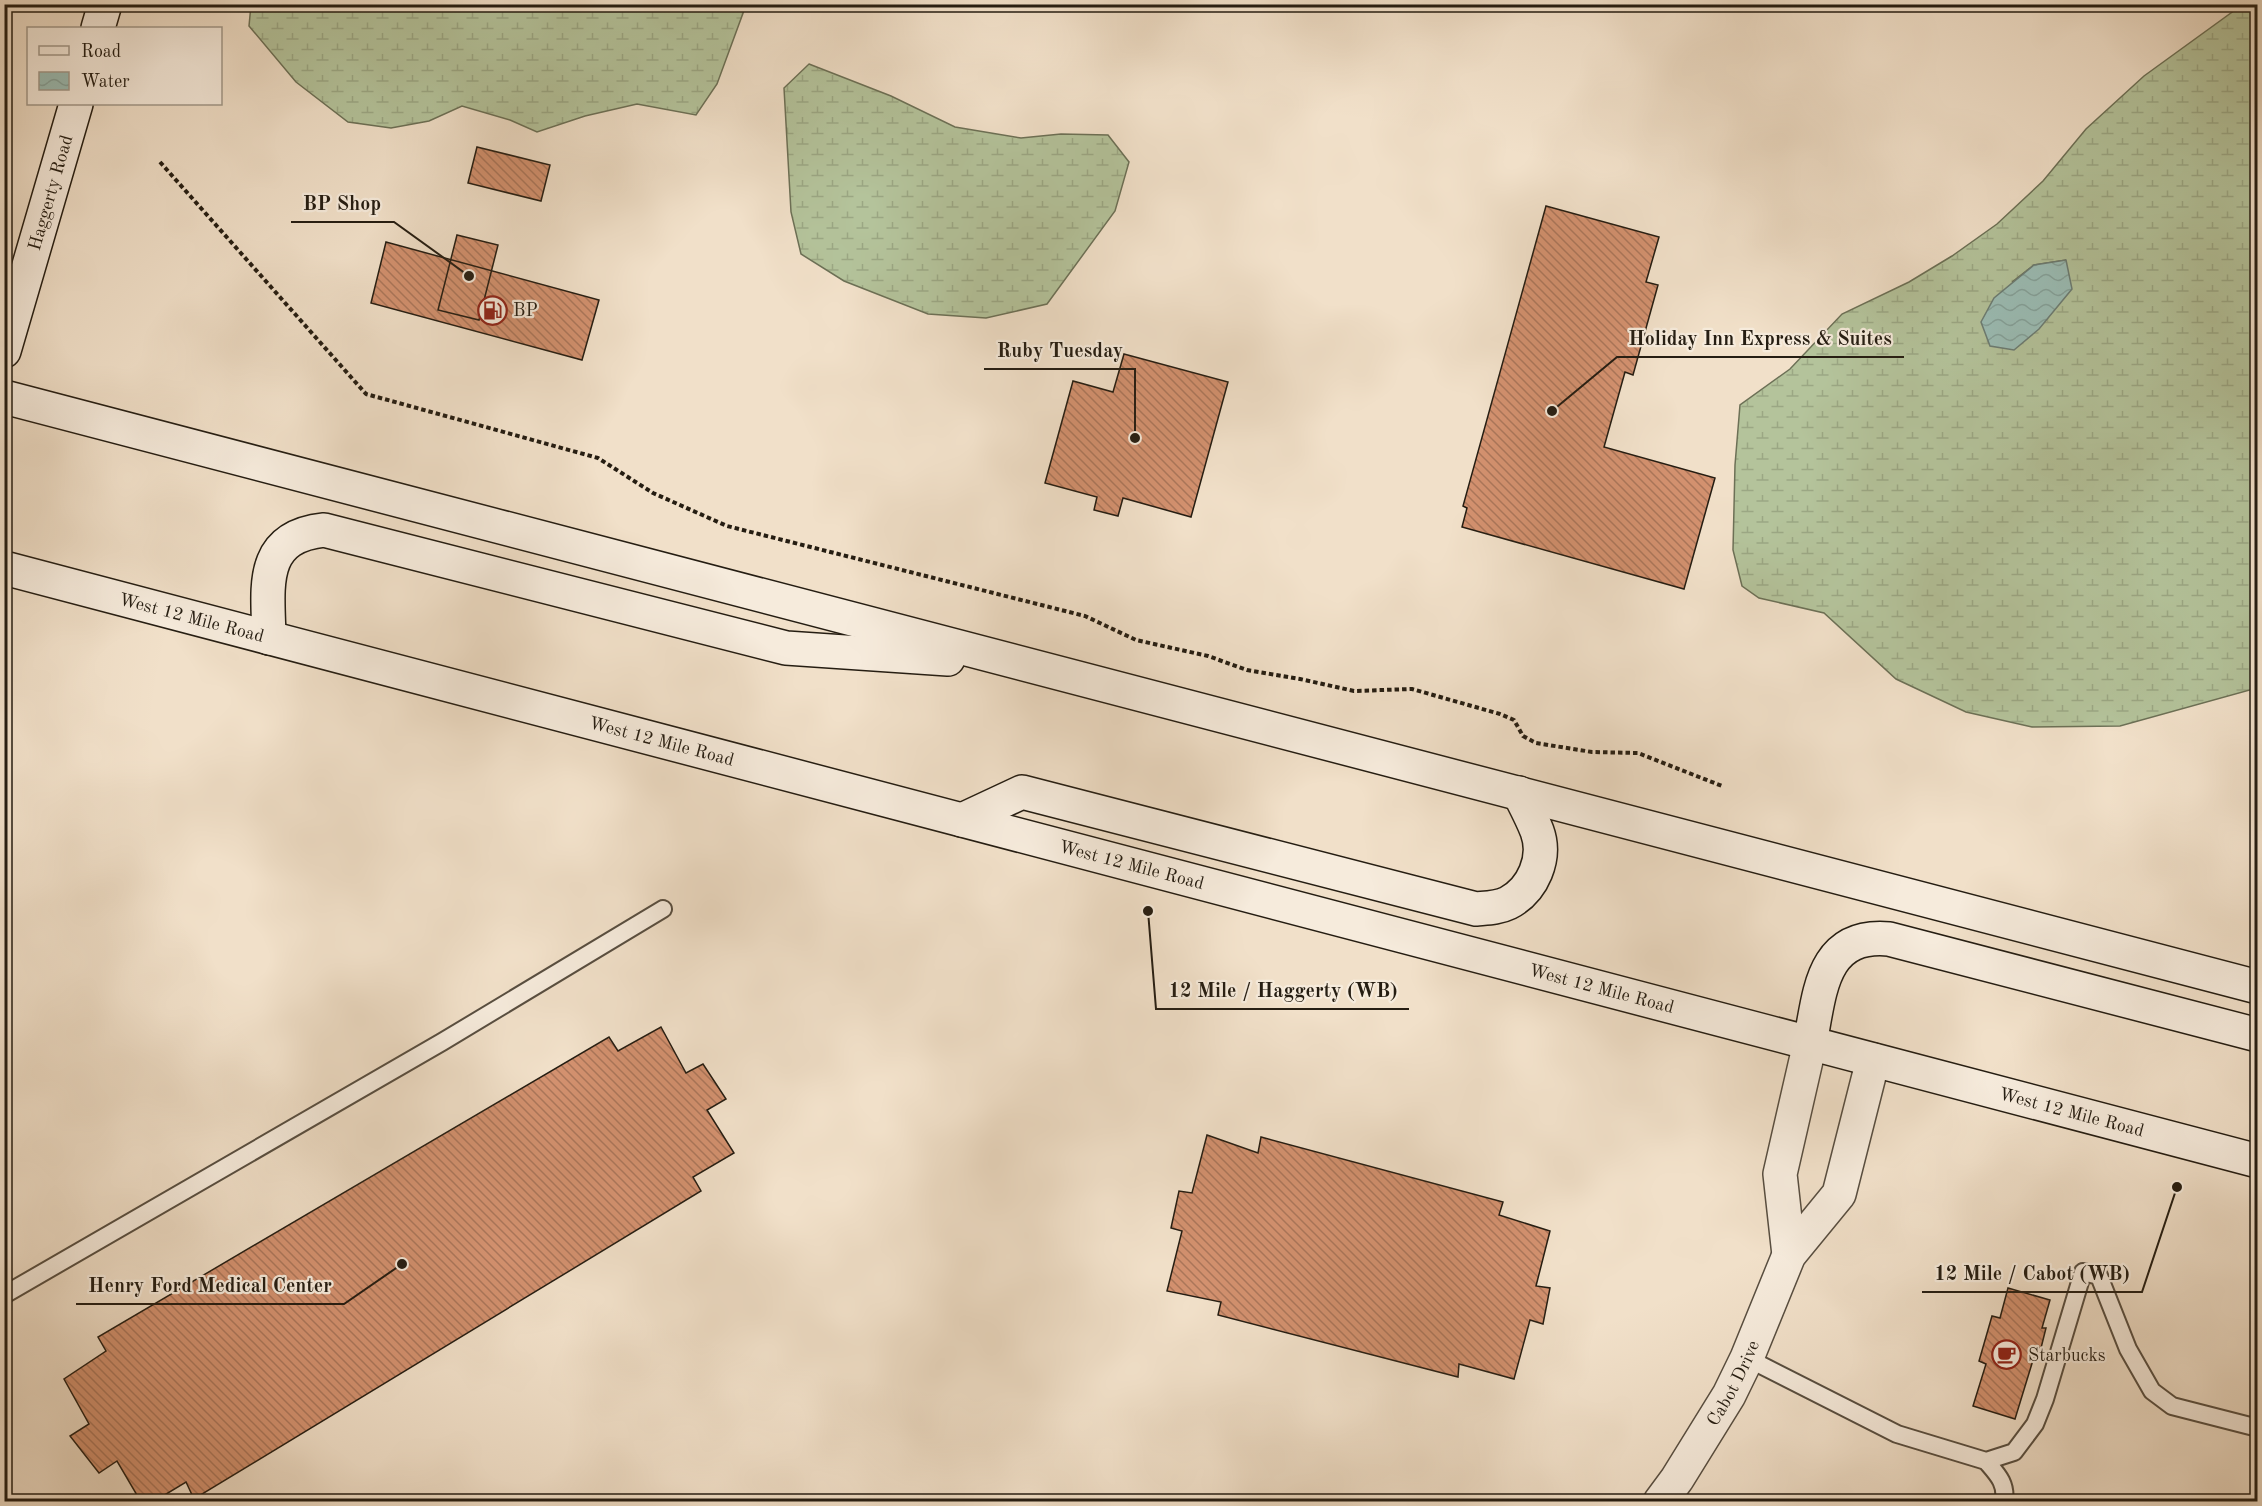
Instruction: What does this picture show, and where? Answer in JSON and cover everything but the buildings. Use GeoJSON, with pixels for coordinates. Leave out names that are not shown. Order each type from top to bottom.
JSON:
{"type":"FeatureCollection","features":[{"type":"Feature","properties":{"kind":"main road"},"geometry":{"type":"LineString","coordinates":[[98,27],[105,4]]}},
{"type":"Feature","properties":{"kind":"main road","name":"Haggerty Road"},"geometry":{"type":"LineString","coordinates":[[4,351],[76,105]]}},
{"type":"Feature","properties":{"kind":"main road"},"geometry":{"type":"LineString","coordinates":[[4,397],[2258,987]]}},
{"type":"Feature","properties":{"kind":"main road"},"geometry":{"type":"LineString","coordinates":[[269,638],[268,578],[277,553],[286,543],[298,536],[324,530],[786,648],[1031,665]]}},
{"type":"Feature","properties":{"kind":"main road","name":"West 12 Mile Road"},"geometry":{"type":"LineString","coordinates":[[4,568],[2258,1161]]}},
{"type":"Feature","properties":{"kind":"main road"},"geometry":{"type":"LineString","coordinates":[[962,820],[1022,792],[1476,909],[1500,905],[1521,894],[1532,881],[1539,866],[1541,849],[1538,832],[1519,793]]}},
{"type":"Feature","properties":{"kind":"main road","name":"Cabot Drive"},"geometry":{"type":"LineString","coordinates":[[1789,1255],[1780,1174],[1823,977],[1829,964],[1849,945],[1875,938],[1889,939],[2258,1035]]}},
{"type":"Feature","properties":{"kind":"main road","name":"Cabot Drive"},"geometry":{"type":"LineString","coordinates":[[1659,1502],[1677,1479],[1729,1395],[1747,1358],[1789,1255],[1839,1194],[1873,1060]]}},
{"type":"Feature","properties":{"kind":"lane"},"geometry":{"type":"LineString","coordinates":[[4,1296],[442,1042],[663,909]]}},
{"type":"Feature","properties":{"kind":"lane"},"geometry":{"type":"LineString","coordinates":[[1986,1461],[2014,1452],[2035,1424],[2045,1399],[2083,1272],[2099,1276],[2128,1349],[2152,1391],[2172,1406],[2258,1428]]}},
{"type":"Feature","properties":{"kind":"lane"},"geometry":{"type":"LineString","coordinates":[[1747,1358],[1897,1434],[1986,1461],[2003,1481],[2004,1502]]}},
{"type":"Feature","properties":{"kind":"path"},"geometry":{"type":"LineString","coordinates":[[160,162],[366,394],[598,458],[653,493],[727,526],[1085,616],[1136,640],[1208,656],[1248,670],[1300,678],[1354,691],[1412,689],[1514,720],[1523,736],[1536,743],[1592,752],[1638,753],[1722,786]]}},
{"type":"Feature","properties":{"kind":"green space"},"geometry":{"type":"Polygon","coordinates":[[[746,4],[717,84],[696,115],[637,104],[585,116],[537,132],[510,120],[462,106],[429,121],[391,128],[348,122],[296,82],[249,26],[251,5],[746,4]]]}},
{"type":"Feature","properties":{"kind":"green space"},"geometry":{"type":"Polygon","coordinates":[[[2242,5],[2257,5],[2257,688],[2120,726],[2032,727],[1966,712],[1896,679],[1824,613],[1759,598],[1742,586],[1733,550],[1735,465],[1740,405],[1790,369],[1842,314],[1909,282],[1952,256],[1997,224],[2043,181],[2086,129],[2144,76],[2242,5]],[[2066,260],[2034,265],[2012,282],[2066,260]]]}},
{"type":"Feature","properties":{"kind":"green space"},"geometry":{"type":"Polygon","coordinates":[[[809,64],[891,96],[955,127],[1021,138],[1061,134],[1108,135],[1129,162],[1115,211],[1047,304],[986,318],[928,314],[844,281],[801,254],[791,212],[784,88],[809,64]]]}},
{"type":"Feature","properties":{"kind":"water"},"geometry":{"type":"Polygon","coordinates":[[[2066,260],[2072,289],[2039,329],[2014,350],[1990,346],[1981,322],[1994,298],[2034,265],[2066,260]]]}},
{"type":"Feature","properties":{"kind":"place","name":"BP Shop"},"geometry":{"type":"Point","coordinates":[469,276]}},
{"type":"Feature","properties":{"kind":"place","name":"BP"},"geometry":{"type":"Point","coordinates":[492,310]}},
{"type":"Feature","properties":{"kind":"place","name":"Holiday Inn Express & Suites"},"geometry":{"type":"Point","coordinates":[1552,411]}},
{"type":"Feature","properties":{"kind":"place","name":"Ruby Tuesday"},"geometry":{"type":"Point","coordinates":[1135,438]}},
{"type":"Feature","properties":{"kind":"place","name":"12 Mile / Haggerty (WB)"},"geometry":{"type":"Point","coordinates":[1148,911]}},
{"type":"Feature","properties":{"kind":"place","name":"12 Mile / Cabot (WB)"},"geometry":{"type":"Point","coordinates":[2177,1187]}},
{"type":"Feature","properties":{"kind":"place","name":"Henry Ford Medical Center"},"geometry":{"type":"Point","coordinates":[402,1264]}},
{"type":"Feature","properties":{"kind":"place","name":"Starbucks"},"geometry":{"type":"Point","coordinates":[2007,1355]}}]}
